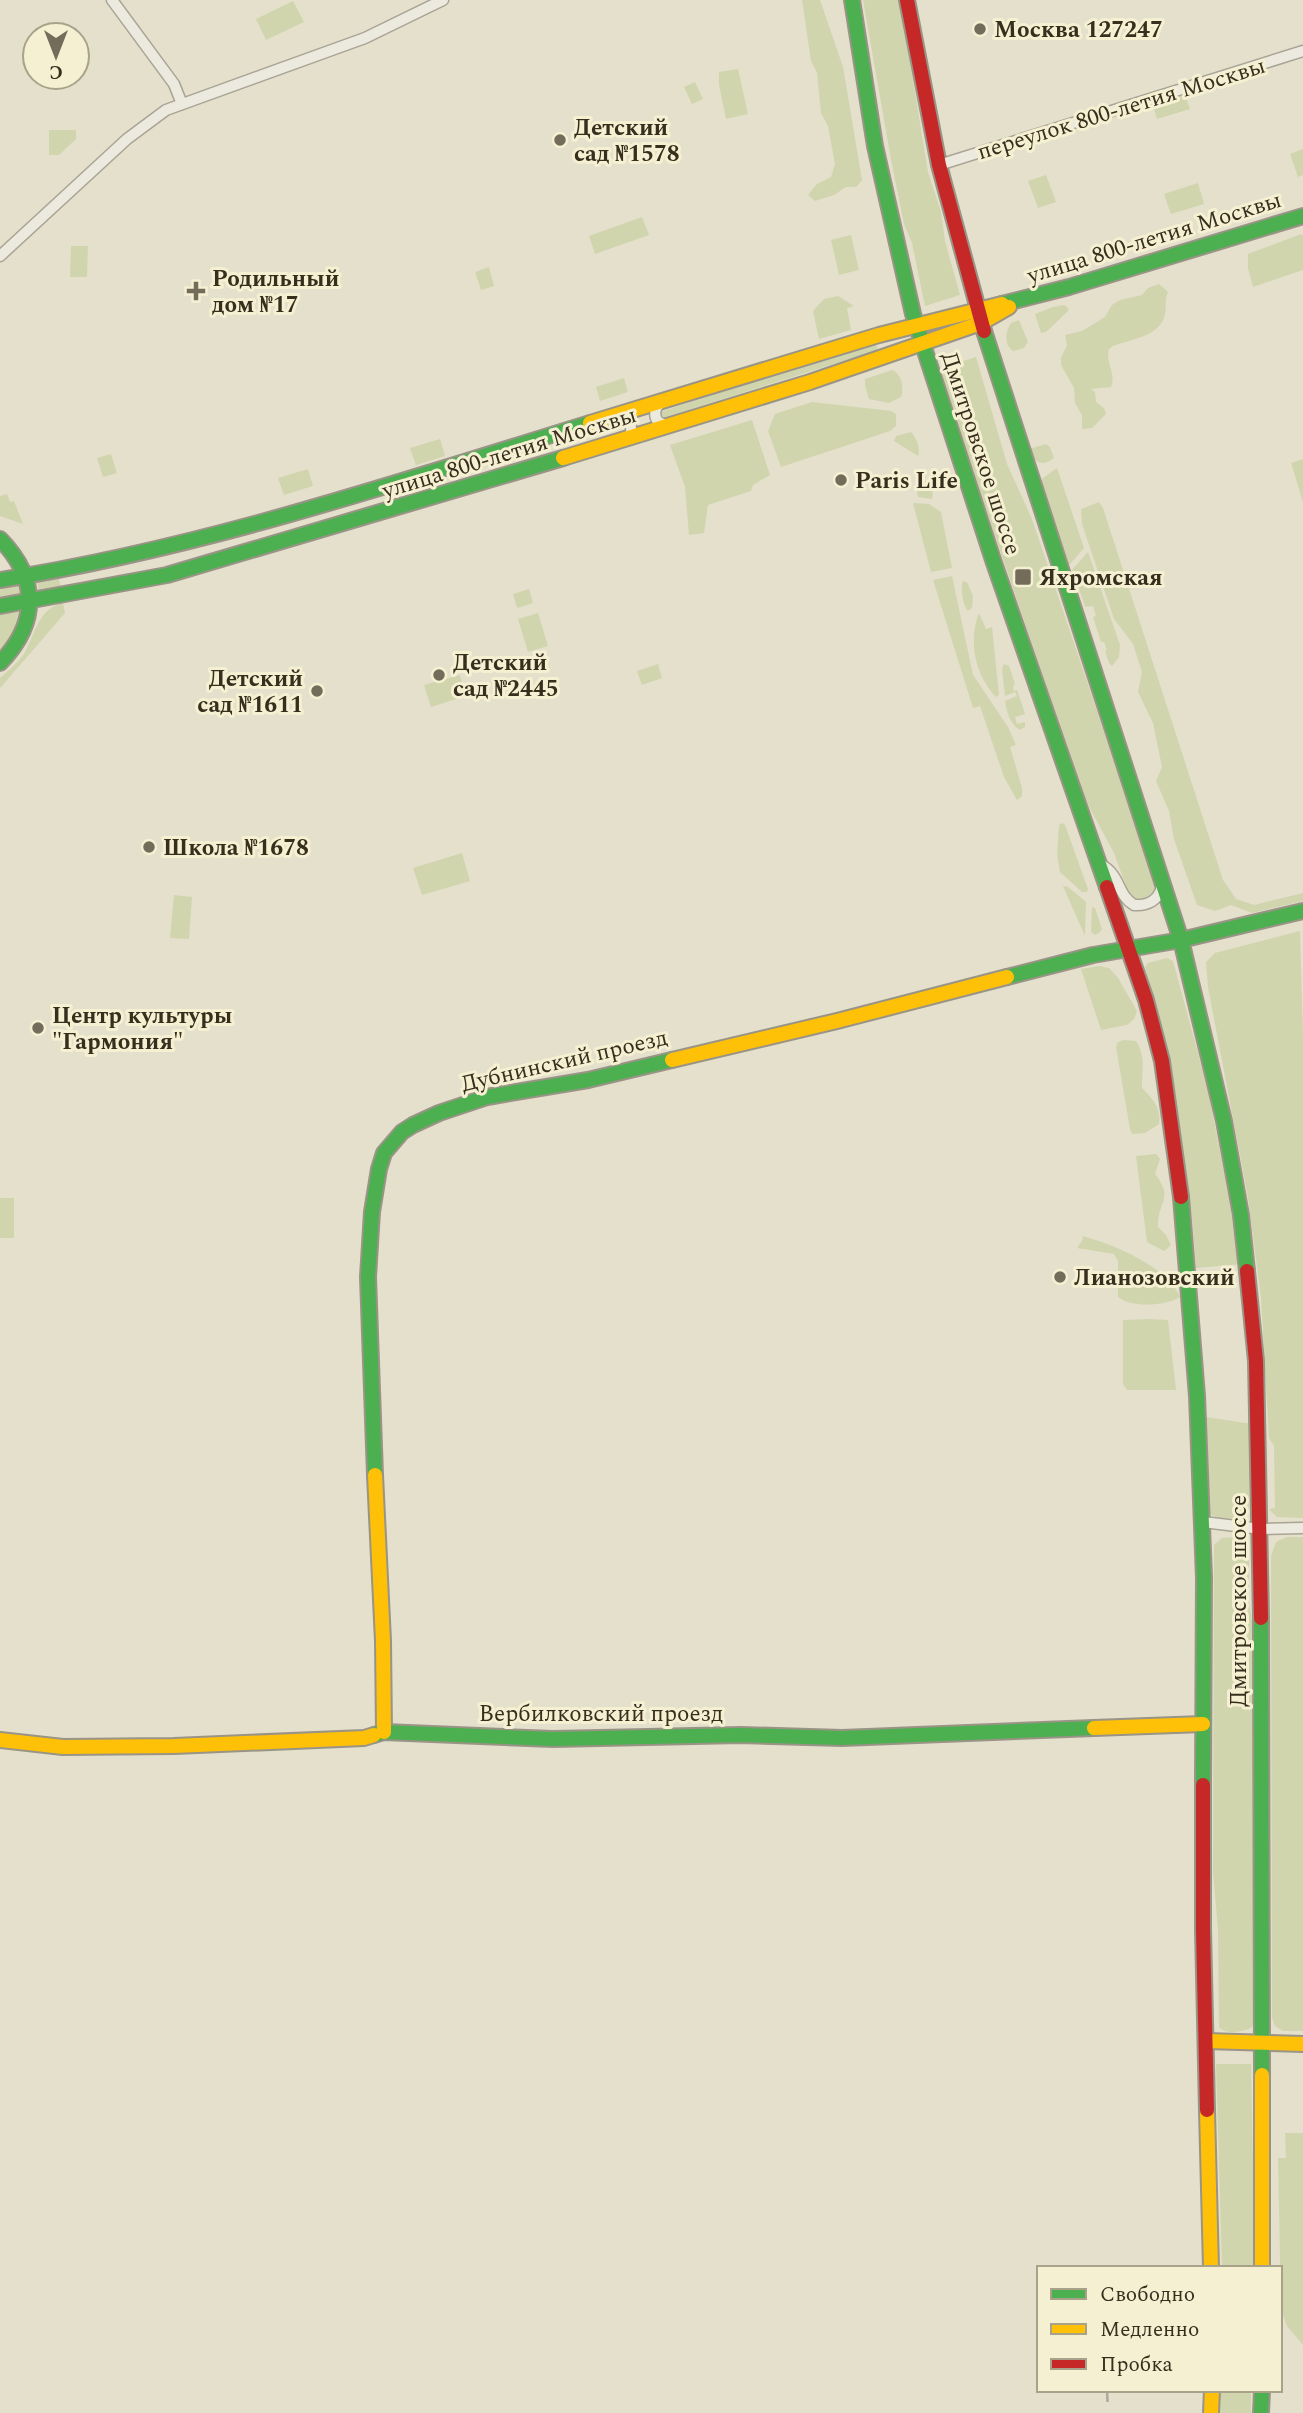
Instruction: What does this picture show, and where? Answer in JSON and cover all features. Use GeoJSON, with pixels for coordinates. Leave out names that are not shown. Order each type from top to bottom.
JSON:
{"type":"FeatureCollection","features":[{"type":"Feature","properties":{"kind":"main road","name":"Дмитровское шоссе"},"geometry":{"type":"LineString","coordinates":[[852,0],[878,158],[916,325],[994,562],[1128,948],[1154,1027],[1162,1061],[1174,1140],[1189,1280],[1203,1522],[1203,1941],[1211,2266]]}},
{"type":"Feature","properties":{"kind":"main road","name":"Дмитровское шоссе"},"geometry":{"type":"LineString","coordinates":[[908,0],[939,165],[979,316],[1181,940],[1224,1121],[1247,1261],[1256,1361],[1261,1529],[1262,2266]]}},
{"type":"Feature","properties":{"kind":"main road","name":"улица 800-летия Москвы"},"geometry":{"type":"LineString","coordinates":[[0,606],[167,575],[625,441],[923,344],[979,316],[1019,301],[1303,216]]}},
{"type":"Feature","properties":{"kind":"main road","name":"улица 800-летия Москвы"},"geometry":{"type":"LineString","coordinates":[[0,580],[100,563],[200,541],[916,325],[979,316]]}},
{"type":"Feature","properties":{"kind":"main road"},"geometry":{"type":"LineString","coordinates":[[0,539],[13,552],[26,576],[30,602],[23,634],[12,652],[0,663]]}},
{"type":"Feature","properties":{"kind":"main road"},"geometry":{"type":"LineString","coordinates":[[1128,948],[1181,940],[1303,911]]}},
{"type":"Feature","properties":{"kind":"main road","name":"Дубнинский проезд"},"geometry":{"type":"LineString","coordinates":[[384,1732],[383,1641],[370,1384],[368,1277],[375,1190],[384,1153],[393,1141],[413,1125],[487,1097],[588,1080],[726,1048],[1128,948]]}},
{"type":"Feature","properties":{"kind":"main road","name":"Вербилковский проезд"},"geometry":{"type":"LineString","coordinates":[[0,1741],[64,1746],[210,1745],[351,1739],[384,1732],[552,1739],[741,1735],[842,1738],[1203,1724]]}},
{"type":"Feature","properties":{"kind":"main road"},"geometry":{"type":"LineString","coordinates":[[1206,2041],[1303,2044]]}},
{"type":"Feature","properties":{"kind":"main road"},"geometry":{"type":"LineString","coordinates":[[1211,2413],[1212,2392]]}},
{"type":"Feature","properties":{"kind":"main road"},"geometry":{"type":"LineString","coordinates":[[1261,2413],[1262,2392]]}},
{"type":"Feature","properties":{"kind":"street"},"geometry":{"type":"LineString","coordinates":[[112,0],[174,84],[182,104]]}},
{"type":"Feature","properties":{"kind":"street"},"geometry":{"type":"LineString","coordinates":[[0,256],[150,120],[182,104],[365,38],[443,0]]}},
{"type":"Feature","properties":{"kind":"street","name":"переулок 800-летия Москвы"},"geometry":{"type":"LineString","coordinates":[[939,165],[1303,51]]}},
{"type":"Feature","properties":{"kind":"street"},"geometry":{"type":"LineString","coordinates":[[662,402],[657,407],[656,417],[660,424],[670,426]]}},
{"type":"Feature","properties":{"kind":"street"},"geometry":{"type":"LineString","coordinates":[[616,416],[626,419],[631,425],[630,436],[625,441]]}},
{"type":"Feature","properties":{"kind":"street"},"geometry":{"type":"LineString","coordinates":[[1099,864],[1115,876],[1123,895],[1134,905],[1147,904],[1158,897],[1162,878]]}},
{"type":"Feature","properties":{"kind":"street"},"geometry":{"type":"LineString","coordinates":[[1203,1522],[1261,1529],[1303,1528]]}},
{"type":"Feature","properties":{"kind":"green space"},"geometry":{"type":"Polygon","coordinates":[[[802,0],[820,0],[843,67],[862,180],[856,187],[846,187],[834,195],[815,201],[808,195],[817,184],[831,177],[835,164],[828,126],[821,113],[817,73],[811,61],[802,0]]]}},
{"type":"Feature","properties":{"kind":"green space"},"geometry":{"type":"Polygon","coordinates":[[[863,0],[900,0],[928,172],[941,212],[945,241],[960,295],[925,306],[892,165],[863,0]]]}},
{"type":"Feature","properties":{"kind":"green space"},"geometry":{"type":"Polygon","coordinates":[[[293,1],[304,22],[266,40],[256,19],[293,1]]]}},
{"type":"Feature","properties":{"kind":"green space"},"geometry":{"type":"Polygon","coordinates":[[[738,69],[748,114],[726,119],[719,72],[738,69]]]}},
{"type":"Feature","properties":{"kind":"green space"},"geometry":{"type":"Polygon","coordinates":[[[695,82],[703,99],[692,104],[684,87],[695,82]]]}},
{"type":"Feature","properties":{"kind":"green space"},"geometry":{"type":"Polygon","coordinates":[[[1185,95],[1190,109],[1157,119],[1153,105],[1185,95]]]}},
{"type":"Feature","properties":{"kind":"green space"},"geometry":{"type":"Polygon","coordinates":[[[49,130],[76,130],[76,139],[59,155],[49,155],[49,130]]]}},
{"type":"Feature","properties":{"kind":"green space"},"geometry":{"type":"Polygon","coordinates":[[[1303,149],[1303,175],[1298,177],[1290,154],[1303,149]]]}},
{"type":"Feature","properties":{"kind":"green space"},"geometry":{"type":"Polygon","coordinates":[[[1046,175],[1056,202],[1038,208],[1028,181],[1046,175]]]}},
{"type":"Feature","properties":{"kind":"green space"},"geometry":{"type":"Polygon","coordinates":[[[1198,183],[1204,204],[1171,214],[1164,194],[1198,183]]]}},
{"type":"Feature","properties":{"kind":"green space"},"geometry":{"type":"Polygon","coordinates":[[[642,217],[649,235],[595,254],[589,236],[642,217]]]}},
{"type":"Feature","properties":{"kind":"green space"},"geometry":{"type":"Polygon","coordinates":[[[1301,234],[1303,270],[1253,287],[1248,254],[1301,234]]]}},
{"type":"Feature","properties":{"kind":"green space"},"geometry":{"type":"Polygon","coordinates":[[[851,235],[859,270],[839,275],[831,240],[851,235]]]}},
{"type":"Feature","properties":{"kind":"green space"},"geometry":{"type":"Polygon","coordinates":[[[71,246],[88,246],[87,277],[70,277],[71,246]]]}},
{"type":"Feature","properties":{"kind":"green space"},"geometry":{"type":"Polygon","coordinates":[[[489,267],[494,286],[481,290],[475,272],[489,267]]]}},
{"type":"Feature","properties":{"kind":"green space"},"geometry":{"type":"Polygon","coordinates":[[[1159,284],[1168,292],[1162,321],[1152,332],[1109,349],[1108,359],[1113,378],[1111,387],[1091,389],[1095,392],[1096,402],[1104,408],[1106,414],[1092,428],[1082,429],[1082,415],[1075,403],[1074,388],[1061,365],[1067,345],[1065,335],[1082,331],[1105,317],[1112,305],[1120,300],[1142,295],[1148,288],[1159,284]]]}},
{"type":"Feature","properties":{"kind":"green space"},"geometry":{"type":"Polygon","coordinates":[[[838,296],[854,306],[847,308],[851,330],[819,339],[813,311],[824,299],[838,296]]]}},
{"type":"Feature","properties":{"kind":"green space"},"geometry":{"type":"Polygon","coordinates":[[[1064,305],[1068,311],[1046,332],[1041,333],[1035,314],[1064,305]]]}},
{"type":"Feature","properties":{"kind":"green space"},"geometry":{"type":"Polygon","coordinates":[[[1019,320],[1028,342],[1024,348],[1013,351],[1008,345],[1007,334],[1011,323],[1019,320]]]}},
{"type":"Feature","properties":{"kind":"green space"},"geometry":{"type":"Polygon","coordinates":[[[875,341],[878,350],[662,418],[660,412],[875,341]]]}},
{"type":"Feature","properties":{"kind":"green space"},"geometry":{"type":"Polygon","coordinates":[[[976,357],[1007,464],[1032,519],[1155,882],[1154,891],[1146,898],[1135,899],[1129,895],[1114,853],[1085,799],[938,369],[976,357]]]}},
{"type":"Feature","properties":{"kind":"green space"},"geometry":{"type":"Polygon","coordinates":[[[892,370],[901,382],[901,397],[889,403],[869,399],[865,379],[892,370]]]}},
{"type":"Feature","properties":{"kind":"green space"},"geometry":{"type":"Polygon","coordinates":[[[624,378],[628,392],[600,401],[596,387],[624,378]]]}},
{"type":"Feature","properties":{"kind":"green space"},"geometry":{"type":"Polygon","coordinates":[[[812,402],[891,411],[896,414],[896,426],[890,431],[781,467],[768,431],[775,414],[812,402]]]}},
{"type":"Feature","properties":{"kind":"green space"},"geometry":{"type":"Polygon","coordinates":[[[752,420],[770,475],[753,485],[751,491],[708,505],[704,533],[689,535],[685,487],[670,445],[752,420]]]}},
{"type":"Feature","properties":{"kind":"green space"},"geometry":{"type":"Polygon","coordinates":[[[911,432],[918,443],[918,456],[894,441],[896,436],[911,432]]]}},
{"type":"Feature","properties":{"kind":"green space"},"geometry":{"type":"Polygon","coordinates":[[[440,439],[445,456],[416,465],[410,448],[440,439]]]}},
{"type":"Feature","properties":{"kind":"green space"},"geometry":{"type":"Polygon","coordinates":[[[1046,444],[1054,458],[1045,463],[1038,462],[1029,449],[1046,444]]]}},
{"type":"Feature","properties":{"kind":"green space"},"geometry":{"type":"Polygon","coordinates":[[[111,454],[117,473],[103,477],[97,458],[111,454]]]}},
{"type":"Feature","properties":{"kind":"green space"},"geometry":{"type":"Polygon","coordinates":[[[1303,459],[1303,502],[1291,463],[1303,459]]]}},
{"type":"Feature","properties":{"kind":"green space"},"geometry":{"type":"Polygon","coordinates":[[[1057,468],[1084,548],[1070,564],[1064,566],[1040,484],[1043,478],[1057,468]]]}},
{"type":"Feature","properties":{"kind":"green space"},"geometry":{"type":"Polygon","coordinates":[[[308,469],[313,486],[284,495],[278,478],[308,469]]]}},
{"type":"Feature","properties":{"kind":"green space"},"geometry":{"type":"Polygon","coordinates":[[[923,480],[928,482],[933,494],[932,499],[918,497],[917,492],[923,480]]]}},
{"type":"Feature","properties":{"kind":"green space"},"geometry":{"type":"Polygon","coordinates":[[[7,494],[10,502],[14,501],[23,524],[0,516],[0,496],[7,494]]]}},
{"type":"Feature","properties":{"kind":"green space"},"geometry":{"type":"Polygon","coordinates":[[[1099,502],[1223,880],[1236,899],[1254,905],[1303,893],[1303,901],[1252,913],[1231,905],[1215,911],[1197,905],[1174,839],[1169,811],[1156,781],[1162,767],[1153,723],[1138,692],[1142,672],[1133,644],[1114,619],[1082,524],[1081,509],[1099,502]]]}},
{"type":"Feature","properties":{"kind":"green space"},"geometry":{"type":"Polygon","coordinates":[[[913,503],[929,504],[941,512],[952,568],[931,572],[913,503]]]}},
{"type":"Feature","properties":{"kind":"green space"},"geometry":{"type":"Polygon","coordinates":[[[1088,552],[1120,645],[1119,657],[1112,666],[1093,617],[1096,616],[1093,606],[1085,607],[1077,583],[1081,581],[1072,570],[1088,552]]]}},
{"type":"Feature","properties":{"kind":"green space"},"geometry":{"type":"Polygon","coordinates":[[[58,576],[61,587],[39,592],[37,581],[58,576]]]}},
{"type":"Feature","properties":{"kind":"green space"},"geometry":{"type":"Polygon","coordinates":[[[952,576],[973,675],[1008,727],[1016,745],[1010,747],[1022,788],[1022,796],[1017,800],[1004,777],[980,706],[973,708],[933,580],[952,576]]]}},
{"type":"Feature","properties":{"kind":"green space"},"geometry":{"type":"Polygon","coordinates":[[[963,581],[967,582],[973,596],[972,608],[968,611],[962,597],[963,581]]]}},
{"type":"Feature","properties":{"kind":"green space"},"geometry":{"type":"Polygon","coordinates":[[[18,585],[20,595],[0,598],[0,587],[18,585]]]}},
{"type":"Feature","properties":{"kind":"green space"},"geometry":{"type":"Polygon","coordinates":[[[529,589],[533,603],[517,608],[513,594],[529,589]]]}},
{"type":"Feature","properties":{"kind":"green space"},"geometry":{"type":"Polygon","coordinates":[[[63,603],[65,613],[0,688],[0,678],[24,654],[43,616],[48,610],[63,603]]]}},
{"type":"Feature","properties":{"kind":"green space"},"geometry":{"type":"Polygon","coordinates":[[[20,611],[14,635],[0,655],[0,614],[20,611]]]}},
{"type":"Feature","properties":{"kind":"green space"},"geometry":{"type":"Polygon","coordinates":[[[538,613],[548,646],[528,652],[518,619],[538,613]]]}},
{"type":"Feature","properties":{"kind":"green space"},"geometry":{"type":"Polygon","coordinates":[[[979,613],[986,629],[992,627],[999,695],[996,697],[978,668],[974,635],[979,613]]]}},
{"type":"Feature","properties":{"kind":"green space"},"geometry":{"type":"Polygon","coordinates":[[[658,664],[662,678],[642,685],[637,671],[658,664]]]}},
{"type":"Feature","properties":{"kind":"green space"},"geometry":{"type":"Polygon","coordinates":[[[1004,664],[1009,666],[1015,684],[1014,691],[1017,690],[1025,714],[1015,717],[1017,724],[1025,722],[1025,727],[1020,730],[1011,721],[1007,710],[1005,701],[1017,696],[1015,692],[1005,696],[1002,669],[1004,664]]]}},
{"type":"Feature","properties":{"kind":"green space"},"geometry":{"type":"Polygon","coordinates":[[[460,675],[466,696],[431,707],[424,685],[460,675]]]}},
{"type":"Feature","properties":{"kind":"green space"},"geometry":{"type":"Polygon","coordinates":[[[1059,825],[1065,825],[1087,892],[1082,892],[1060,872],[1057,855],[1059,825]]]}},
{"type":"Feature","properties":{"kind":"green space"},"geometry":{"type":"Polygon","coordinates":[[[462,853],[470,881],[422,895],[413,868],[462,853]]]}},
{"type":"Feature","properties":{"kind":"green space"},"geometry":{"type":"Polygon","coordinates":[[[1063,886],[1086,902],[1085,936],[1063,886]]]}},
{"type":"Feature","properties":{"kind":"green space"},"geometry":{"type":"Polygon","coordinates":[[[174,895],[192,897],[189,939],[170,938],[174,895]]]}},
{"type":"Feature","properties":{"kind":"green space"},"geometry":{"type":"Polygon","coordinates":[[[1092,907],[1095,908],[1102,929],[1095,935],[1091,932],[1092,907]]]}},
{"type":"Feature","properties":{"kind":"green space"},"geometry":{"type":"Polygon","coordinates":[[[1300,931],[1303,1035],[1303,1518],[1277,1517],[1269,1509],[1275,1508],[1274,1446],[1269,1438],[1261,1298],[1248,1198],[1208,987],[1206,962],[1215,953],[1300,931]]]}},
{"type":"Feature","properties":{"kind":"green space"},"geometry":{"type":"Polygon","coordinates":[[[1167,958],[1173,961],[1208,1090],[1242,1264],[1196,1268],[1171,1061],[1145,967],[1148,963],[1167,958]]]}},
{"type":"Feature","properties":{"kind":"green space"},"geometry":{"type":"Polygon","coordinates":[[[1099,966],[1109,968],[1118,978],[1137,1011],[1134,1019],[1127,1025],[1101,1030],[1081,969],[1099,966]]]}},
{"type":"Feature","properties":{"kind":"green space"},"geometry":{"type":"Polygon","coordinates":[[[1136,1041],[1139,1047],[1143,1064],[1142,1088],[1153,1100],[1159,1113],[1159,1124],[1145,1133],[1132,1134],[1130,1129],[1116,1047],[1118,1042],[1136,1041]]]}},
{"type":"Feature","properties":{"kind":"green space"},"geometry":{"type":"Polygon","coordinates":[[[1156,1154],[1160,1159],[1155,1174],[1164,1190],[1158,1227],[1171,1245],[1164,1251],[1147,1242],[1136,1156],[1156,1154]]]}},
{"type":"Feature","properties":{"kind":"green space"},"geometry":{"type":"Polygon","coordinates":[[[0,1198],[14,1198],[14,1238],[0,1238],[0,1198]]]}},
{"type":"Feature","properties":{"kind":"green space"},"geometry":{"type":"Polygon","coordinates":[[[1083,1236],[1124,1251],[1152,1266],[1164,1276],[1180,1297],[1149,1304],[1124,1301],[1118,1297],[1118,1261],[1114,1254],[1077,1248],[1083,1236]]]}},
{"type":"Feature","properties":{"kind":"green space"},"geometry":{"type":"Polygon","coordinates":[[[1123,1320],[1168,1320],[1176,1390],[1127,1390],[1123,1384],[1123,1320]]]}},
{"type":"Feature","properties":{"kind":"green space"},"geometry":{"type":"Polygon","coordinates":[[[1206,1417],[1252,1424],[1249,1509],[1236,1518],[1225,1519],[1210,1514],[1206,1417]]]}},
{"type":"Feature","properties":{"kind":"green space"},"geometry":{"type":"Polygon","coordinates":[[[1240,1537],[1249,1547],[1249,1603],[1253,1628],[1256,2019],[1251,2028],[1234,2032],[1219,2027],[1218,1930],[1213,1871],[1214,1545],[1222,1538],[1240,1537]]]}},
{"type":"Feature","properties":{"kind":"green space"},"geometry":{"type":"Polygon","coordinates":[[[1287,1537],[1303,1537],[1303,2031],[1283,2031],[1275,2026],[1272,2018],[1271,1556],[1276,1542],[1287,1537]]]}},
{"type":"Feature","properties":{"kind":"green space"},"geometry":{"type":"Polygon","coordinates":[[[1216,2064],[1251,2064],[1253,2266],[1222,2266],[1216,2064]]]}},
{"type":"Feature","properties":{"kind":"green space"},"geometry":{"type":"Polygon","coordinates":[[[1285,2133],[1303,2133],[1303,2345],[1287,2326],[1282,2312],[1278,2158],[1286,2158],[1285,2133]]]}},
{"type":"Feature","properties":{"kind":"green space"},"geometry":{"type":"Polygon","coordinates":[[[1218,2392],[1251,2392],[1251,2413],[1218,2413],[1218,2392]]]}},
{"type":"Feature","properties":{"kind":"railway"},"geometry":{"type":"LineString","coordinates":[[1107,2392],[1108,2413]]}},
{"type":"Feature","properties":{"kind":"traffic: fast"},"geometry":{"type":"LineString","coordinates":[[852,0],[875,146],[913,314],[994,563],[1107,887]]}},
{"type":"Feature","properties":{"kind":"traffic: fast"},"geometry":{"type":"LineString","coordinates":[[1002,304],[1069,287],[1303,216]]}},
{"type":"Feature","properties":{"kind":"traffic: fast"},"geometry":{"type":"LineString","coordinates":[[984,331],[1181,940],[1224,1121],[1241,1215],[1247,1271]]}},
{"type":"Feature","properties":{"kind":"traffic: fast"},"geometry":{"type":"LineString","coordinates":[[0,580],[75,567],[224,532],[371,491],[590,423]]}},
{"type":"Feature","properties":{"kind":"traffic: fast"},"geometry":{"type":"LineString","coordinates":[[0,606],[167,575],[563,458]]}},
{"type":"Feature","properties":{"kind":"traffic: fast"},"geometry":{"type":"LineString","coordinates":[[0,539],[22,570],[29,601],[22,632],[0,663]]}},
{"type":"Feature","properties":{"kind":"traffic: fast"},"geometry":{"type":"LineString","coordinates":[[1007,977],[1093,955],[1181,940],[1303,911]]}},
{"type":"Feature","properties":{"kind":"traffic: fast"},"geometry":{"type":"LineString","coordinates":[[375,1475],[368,1277],[372,1212],[384,1153],[402,1132],[413,1125],[487,1097],[588,1080],[672,1060]]}},
{"type":"Feature","properties":{"kind":"traffic: fast"},"geometry":{"type":"LineString","coordinates":[[1181,1197],[1197,1396],[1204,1578],[1203,1785]]}},
{"type":"Feature","properties":{"kind":"traffic: fast"},"geometry":{"type":"LineString","coordinates":[[1261,1618],[1262,2075]]}},
{"type":"Feature","properties":{"kind":"traffic: fast"},"geometry":{"type":"LineString","coordinates":[[374,1735],[384,1732],[553,1739],[741,1735],[842,1738],[1094,1728]]}},
{"type":"Feature","properties":{"kind":"traffic: fast"},"geometry":{"type":"LineString","coordinates":[[1261,2413],[1262,2392]]}},
{"type":"Feature","properties":{"kind":"traffic: slow"},"geometry":{"type":"LineString","coordinates":[[590,423],[879,335],[1002,304]]}},
{"type":"Feature","properties":{"kind":"traffic: slow"},"geometry":{"type":"LineString","coordinates":[[563,458],[810,382],[981,323],[1009,307]]}},
{"type":"Feature","properties":{"kind":"traffic: slow"},"geometry":{"type":"LineString","coordinates":[[672,1060],[1007,977]]}},
{"type":"Feature","properties":{"kind":"traffic: slow"},"geometry":{"type":"LineString","coordinates":[[375,1475],[383,1641],[384,1732]]}},
{"type":"Feature","properties":{"kind":"traffic: slow"},"geometry":{"type":"LineString","coordinates":[[1094,1728],[1203,1724]]}},
{"type":"Feature","properties":{"kind":"traffic: slow"},"geometry":{"type":"LineString","coordinates":[[0,1740],[63,1747],[174,1746],[364,1738],[374,1735]]}},
{"type":"Feature","properties":{"kind":"traffic: slow"},"geometry":{"type":"LineString","coordinates":[[1206,2041],[1303,2044]]}},
{"type":"Feature","properties":{"kind":"traffic: slow"},"geometry":{"type":"LineString","coordinates":[[1262,2075],[1262,2266]]}},
{"type":"Feature","properties":{"kind":"traffic: slow"},"geometry":{"type":"LineString","coordinates":[[1207,2110],[1211,2266]]}},
{"type":"Feature","properties":{"kind":"traffic: slow"},"geometry":{"type":"LineString","coordinates":[[1211,2413],[1212,2392]]}},
{"type":"Feature","properties":{"kind":"traffic: jam"},"geometry":{"type":"LineString","coordinates":[[907,0],[939,165],[984,331]]}},
{"type":"Feature","properties":{"kind":"traffic: jam"},"geometry":{"type":"LineString","coordinates":[[1107,887],[1146,1000],[1162,1061],[1181,1197]]}},
{"type":"Feature","properties":{"kind":"traffic: jam"},"geometry":{"type":"LineString","coordinates":[[1247,1271],[1256,1361],[1261,1618]]}},
{"type":"Feature","properties":{"kind":"traffic: jam"},"geometry":{"type":"LineString","coordinates":[[1203,1785],[1207,2110]]}},
{"type":"Feature","properties":{"kind":"place","name":"Москва 127247"},"geometry":{"type":"Point","coordinates":[980,29]}},
{"type":"Feature","properties":{"kind":"place","name":"Детский сад №1578"},"geometry":{"type":"Point","coordinates":[560,140]}},
{"type":"Feature","properties":{"kind":"place","name":"Родильный дом №17"},"geometry":{"type":"Point","coordinates":[196,291]}},
{"type":"Feature","properties":{"kind":"place","name":"Paris Life"},"geometry":{"type":"Point","coordinates":[841,480]}},
{"type":"Feature","properties":{"kind":"place","name":"Яхромская"},"geometry":{"type":"Point","coordinates":[1023,577]}},
{"type":"Feature","properties":{"kind":"place","name":"Детский сад №2445"},"geometry":{"type":"Point","coordinates":[439,675]}},
{"type":"Feature","properties":{"kind":"place","name":"Детский сад №1611"},"geometry":{"type":"Point","coordinates":[317,691]}},
{"type":"Feature","properties":{"kind":"place","name":"Школа №1678"},"geometry":{"type":"Point","coordinates":[149,847]}},
{"type":"Feature","properties":{"kind":"place","name":"Центр культуры \"Гармония\""},"geometry":{"type":"Point","coordinates":[38,1028]}},
{"type":"Feature","properties":{"kind":"place","name":"Лианозовский"},"geometry":{"type":"Point","coordinates":[1060,1277]}}]}
